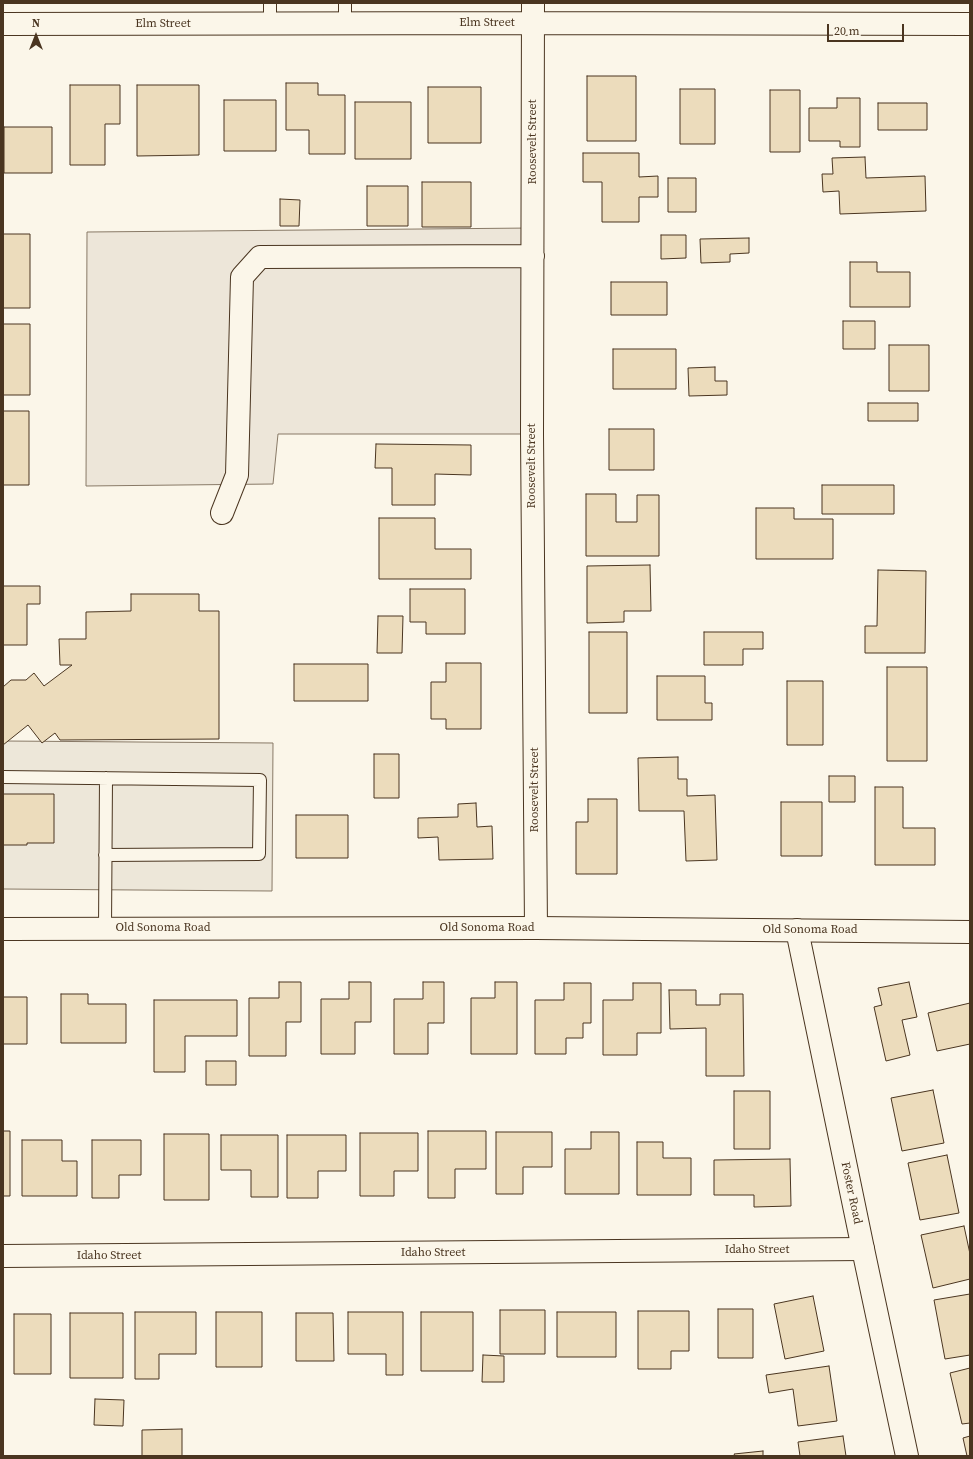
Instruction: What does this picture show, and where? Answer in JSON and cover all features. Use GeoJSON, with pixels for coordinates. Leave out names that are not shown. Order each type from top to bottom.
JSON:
{"type":"FeatureCollection","features":[{"type":"Feature","properties":{"kind":"street","name":"Elm Street"},"geometry":{"type":"LineString","coordinates":[[3,24],[270,13],[533,13],[970,24]]}},
{"type":"Feature","properties":{"kind":"street","name":"Roosevelt Street"},"geometry":{"type":"LineString","coordinates":[[533,13],[532,434],[536,928]]}},
{"type":"Feature","properties":{"kind":"street"},"geometry":{"type":"LineString","coordinates":[[222,513],[237,475],[242,277],[260,257],[533,256]]}},
{"type":"Feature","properties":{"kind":"street","name":"Old Sonoma Road"},"geometry":{"type":"LineString","coordinates":[[3,929],[536,928],[970,932]]}},
{"type":"Feature","properties":{"kind":"street","name":"Foster Road"},"geometry":{"type":"LineString","coordinates":[[798,930],[907,1456]]}},
{"type":"Feature","properties":{"kind":"street","name":"Idaho Street"},"geometry":{"type":"LineString","coordinates":[[3,1256],[863,1249]]}},
{"type":"Feature","properties":{"kind":"lane"},"geometry":{"type":"LineString","coordinates":[[3,777],[260,780],[259,854],[105,855]]}},
{"type":"Feature","properties":{"kind":"lane"},"geometry":{"type":"LineString","coordinates":[[105,928],[106,778]]}},
{"type":"Feature","properties":{"kind":"shaded area"},"geometry":{"type":"Polygon","coordinates":[[[533,228],[532,434],[278,434],[273,484],[86,486],[87,232],[533,228]]]}},
{"type":"Feature","properties":{"kind":"shaded area"},"geometry":{"type":"Polygon","coordinates":[[[3,741],[273,743],[272,891],[3,889],[3,741]]]}},
{"type":"Feature","properties":{"kind":"building"},"geometry":{"type":"Polygon","coordinates":[[[587,76],[636,76],[636,141],[587,141],[587,76]]]}},
{"type":"Feature","properties":{"kind":"building"},"geometry":{"type":"Polygon","coordinates":[[[286,83],[318,83],[318,95],[345,95],[345,154],[309,154],[309,130],[286,130],[286,83]]]}},
{"type":"Feature","properties":{"kind":"building"},"geometry":{"type":"Polygon","coordinates":[[[70,85],[120,85],[120,124],[105,124],[105,165],[70,165],[70,85]]]}},
{"type":"Feature","properties":{"kind":"building"},"geometry":{"type":"Polygon","coordinates":[[[137,85],[199,85],[199,155],[137,156],[137,85]]]}},
{"type":"Feature","properties":{"kind":"building"},"geometry":{"type":"Polygon","coordinates":[[[428,87],[481,87],[481,143],[428,143],[428,87]]]}},
{"type":"Feature","properties":{"kind":"building"},"geometry":{"type":"Polygon","coordinates":[[[680,89],[715,89],[715,144],[680,144],[680,89]]]}},
{"type":"Feature","properties":{"kind":"building"},"geometry":{"type":"Polygon","coordinates":[[[770,90],[800,90],[800,152],[770,152],[770,90]]]}},
{"type":"Feature","properties":{"kind":"building"},"geometry":{"type":"Polygon","coordinates":[[[837,98],[860,98],[860,147],[840,147],[840,141],[809,141],[809,108],[837,108],[837,98]]]}},
{"type":"Feature","properties":{"kind":"building"},"geometry":{"type":"Polygon","coordinates":[[[224,100],[276,100],[276,151],[224,151],[224,100]]]}},
{"type":"Feature","properties":{"kind":"building"},"geometry":{"type":"Polygon","coordinates":[[[355,102],[411,102],[411,159],[355,159],[355,102]]]}},
{"type":"Feature","properties":{"kind":"building"},"geometry":{"type":"Polygon","coordinates":[[[878,103],[927,103],[927,130],[878,130],[878,103]]]}},
{"type":"Feature","properties":{"kind":"building"},"geometry":{"type":"Polygon","coordinates":[[[4,127],[52,127],[52,173],[4,173],[4,127]]]}},
{"type":"Feature","properties":{"kind":"building"},"geometry":{"type":"Polygon","coordinates":[[[583,153],[639,153],[639,177],[658,176],[658,197],[639,197],[639,222],[602,222],[602,182],[583,182],[583,153]]]}},
{"type":"Feature","properties":{"kind":"building"},"geometry":{"type":"Polygon","coordinates":[[[865,157],[866,178],[925,176],[926,211],[840,214],[839,191],[823,192],[822,174],[833,174],[832,158],[865,157]]]}},
{"type":"Feature","properties":{"kind":"building"},"geometry":{"type":"Polygon","coordinates":[[[668,178],[696,178],[696,212],[668,212],[668,178]]]}},
{"type":"Feature","properties":{"kind":"building"},"geometry":{"type":"Polygon","coordinates":[[[422,182],[471,182],[471,227],[422,227],[422,182]]]}},
{"type":"Feature","properties":{"kind":"building"},"geometry":{"type":"Polygon","coordinates":[[[367,186],[408,186],[408,226],[367,226],[367,186]]]}},
{"type":"Feature","properties":{"kind":"building"},"geometry":{"type":"Polygon","coordinates":[[[280,199],[300,200],[299,226],[280,226],[280,199]]]}},
{"type":"Feature","properties":{"kind":"building"},"geometry":{"type":"Polygon","coordinates":[[[3,234],[30,234],[30,308],[3,308],[3,234]]]}},
{"type":"Feature","properties":{"kind":"building"},"geometry":{"type":"Polygon","coordinates":[[[661,235],[686,235],[686,258],[661,259],[661,235]]]}},
{"type":"Feature","properties":{"kind":"building"},"geometry":{"type":"Polygon","coordinates":[[[749,238],[749,253],[730,254],[730,262],[701,263],[700,239],[749,238]]]}},
{"type":"Feature","properties":{"kind":"building"},"geometry":{"type":"Polygon","coordinates":[[[850,262],[877,262],[877,272],[910,272],[910,307],[850,307],[850,262]]]}},
{"type":"Feature","properties":{"kind":"building"},"geometry":{"type":"Polygon","coordinates":[[[611,282],[667,282],[667,315],[611,315],[611,282]]]}},
{"type":"Feature","properties":{"kind":"building"},"geometry":{"type":"Polygon","coordinates":[[[843,321],[875,321],[875,349],[843,349],[843,321]]]}},
{"type":"Feature","properties":{"kind":"building"},"geometry":{"type":"Polygon","coordinates":[[[3,324],[30,324],[30,395],[3,395],[3,324]]]}},
{"type":"Feature","properties":{"kind":"building"},"geometry":{"type":"Polygon","coordinates":[[[889,345],[929,345],[929,391],[889,391],[889,345]]]}},
{"type":"Feature","properties":{"kind":"building"},"geometry":{"type":"Polygon","coordinates":[[[613,349],[676,349],[676,389],[613,389],[613,349]]]}},
{"type":"Feature","properties":{"kind":"building"},"geometry":{"type":"Polygon","coordinates":[[[715,367],[715,381],[727,381],[727,395],[689,396],[688,368],[715,367]]]}},
{"type":"Feature","properties":{"kind":"building"},"geometry":{"type":"Polygon","coordinates":[[[868,403],[918,403],[918,421],[868,421],[868,403]]]}},
{"type":"Feature","properties":{"kind":"building"},"geometry":{"type":"Polygon","coordinates":[[[3,411],[29,411],[29,485],[3,485],[3,411]]]}},
{"type":"Feature","properties":{"kind":"building"},"geometry":{"type":"Polygon","coordinates":[[[609,429],[654,429],[654,470],[609,470],[609,429]]]}},
{"type":"Feature","properties":{"kind":"building"},"geometry":{"type":"Polygon","coordinates":[[[376,444],[471,445],[471,475],[435,474],[435,505],[392,505],[392,468],[375,468],[376,444]]]}},
{"type":"Feature","properties":{"kind":"building"},"geometry":{"type":"Polygon","coordinates":[[[822,485],[894,485],[894,514],[822,514],[822,485]]]}},
{"type":"Feature","properties":{"kind":"building"},"geometry":{"type":"Polygon","coordinates":[[[586,494],[616,494],[616,522],[637,522],[637,495],[659,495],[659,556],[586,556],[586,494]]]}},
{"type":"Feature","properties":{"kind":"building"},"geometry":{"type":"Polygon","coordinates":[[[756,508],[794,508],[794,519],[833,519],[833,559],[756,559],[756,508]]]}},
{"type":"Feature","properties":{"kind":"building"},"geometry":{"type":"Polygon","coordinates":[[[379,518],[435,518],[435,549],[471,549],[471,579],[379,579],[379,518]]]}},
{"type":"Feature","properties":{"kind":"building"},"geometry":{"type":"Polygon","coordinates":[[[650,565],[651,611],[624,611],[624,622],[587,623],[587,566],[650,565]]]}},
{"type":"Feature","properties":{"kind":"building"},"geometry":{"type":"Polygon","coordinates":[[[878,570],[926,571],[925,653],[865,653],[865,626],[877,626],[878,570]]]}},
{"type":"Feature","properties":{"kind":"building"},"geometry":{"type":"Polygon","coordinates":[[[3,586],[40,586],[40,604],[27,604],[27,645],[3,645],[3,586]]]}},
{"type":"Feature","properties":{"kind":"building"},"geometry":{"type":"Polygon","coordinates":[[[410,589],[465,589],[465,634],[426,634],[426,622],[410,622],[410,589]]]}},
{"type":"Feature","properties":{"kind":"building"},"geometry":{"type":"Polygon","coordinates":[[[131,594],[199,594],[199,611],[219,611],[219,739],[60,740],[55,733],[42,743],[28,725],[3,745],[3,687],[11,680],[26,680],[34,673],[44,686],[72,665],[60,665],[59,639],[86,639],[86,612],[131,611],[131,594]]]}},
{"type":"Feature","properties":{"kind":"building"},"geometry":{"type":"Polygon","coordinates":[[[378,616],[403,616],[402,653],[377,653],[378,616]]]}},
{"type":"Feature","properties":{"kind":"building"},"geometry":{"type":"Polygon","coordinates":[[[589,632],[627,632],[627,713],[589,713],[589,632]]]}},
{"type":"Feature","properties":{"kind":"building"},"geometry":{"type":"Polygon","coordinates":[[[704,632],[763,632],[763,649],[743,649],[743,665],[704,665],[704,632]]]}},
{"type":"Feature","properties":{"kind":"building"},"geometry":{"type":"Polygon","coordinates":[[[446,663],[481,663],[481,729],[446,729],[446,719],[431,719],[431,682],[446,682],[446,663]]]}},
{"type":"Feature","properties":{"kind":"building"},"geometry":{"type":"Polygon","coordinates":[[[294,664],[368,664],[368,701],[294,701],[294,664]]]}},
{"type":"Feature","properties":{"kind":"building"},"geometry":{"type":"Polygon","coordinates":[[[887,667],[927,667],[927,761],[887,761],[887,667]]]}},
{"type":"Feature","properties":{"kind":"building"},"geometry":{"type":"Polygon","coordinates":[[[657,676],[705,676],[705,703],[712,703],[712,720],[657,720],[657,676]]]}},
{"type":"Feature","properties":{"kind":"building"},"geometry":{"type":"Polygon","coordinates":[[[787,681],[823,681],[823,745],[787,745],[787,681]]]}},
{"type":"Feature","properties":{"kind":"building"},"geometry":{"type":"Polygon","coordinates":[[[374,754],[399,754],[399,798],[374,798],[374,754]]]}},
{"type":"Feature","properties":{"kind":"building"},"geometry":{"type":"Polygon","coordinates":[[[678,757],[678,779],[687,779],[687,796],[715,795],[717,860],[686,861],[684,811],[639,811],[638,758],[678,757]]]}},
{"type":"Feature","properties":{"kind":"building"},"geometry":{"type":"Polygon","coordinates":[[[829,776],[855,776],[855,802],[829,802],[829,776]]]}},
{"type":"Feature","properties":{"kind":"building"},"geometry":{"type":"Polygon","coordinates":[[[875,787],[903,787],[903,828],[935,828],[935,865],[875,865],[875,787]]]}},
{"type":"Feature","properties":{"kind":"building"},"geometry":{"type":"Polygon","coordinates":[[[3,794],[54,794],[54,843],[3,845],[3,794]]]}},
{"type":"Feature","properties":{"kind":"building"},"geometry":{"type":"Polygon","coordinates":[[[588,799],[617,799],[617,874],[576,874],[576,822],[588,822],[588,799]]]}},
{"type":"Feature","properties":{"kind":"building"},"geometry":{"type":"Polygon","coordinates":[[[781,802],[822,802],[822,856],[781,856],[781,802]]]}},
{"type":"Feature","properties":{"kind":"building"},"geometry":{"type":"Polygon","coordinates":[[[476,803],[477,827],[492,826],[493,859],[439,860],[438,837],[418,838],[418,818],[458,817],[458,804],[476,803]]]}},
{"type":"Feature","properties":{"kind":"building"},"geometry":{"type":"Polygon","coordinates":[[[296,815],[348,815],[348,858],[296,858],[296,815]]]}},
{"type":"Feature","properties":{"kind":"building"},"geometry":{"type":"Polygon","coordinates":[[[279,982],[301,982],[301,1022],[286,1022],[286,1056],[249,1056],[249,998],[279,998],[279,982]]]}},
{"type":"Feature","properties":{"kind":"building"},"geometry":{"type":"Polygon","coordinates":[[[349,982],[371,982],[371,1022],[355,1022],[355,1054],[321,1054],[321,999],[349,999],[349,982]]]}},
{"type":"Feature","properties":{"kind":"building"},"geometry":{"type":"Polygon","coordinates":[[[423,982],[444,982],[444,1023],[428,1023],[428,1054],[394,1054],[394,999],[423,999],[423,982]]]}},
{"type":"Feature","properties":{"kind":"building"},"geometry":{"type":"Polygon","coordinates":[[[495,982],[517,982],[517,1054],[471,1054],[471,998],[495,998],[495,982]]]}},
{"type":"Feature","properties":{"kind":"building"},"geometry":{"type":"Polygon","coordinates":[[[909,982],[917,1017],[902,1020],[910,1055],[886,1061],[874,1007],[882,1005],[878,988],[909,982]]]}},
{"type":"Feature","properties":{"kind":"building"},"geometry":{"type":"Polygon","coordinates":[[[564,983],[591,983],[591,1023],[583,1023],[583,1038],[566,1038],[566,1054],[535,1054],[535,1000],[564,1000],[564,983]]]}},
{"type":"Feature","properties":{"kind":"building"},"geometry":{"type":"Polygon","coordinates":[[[633,983],[661,983],[661,1033],[637,1033],[637,1055],[603,1055],[603,1000],[633,1000],[633,983]]]}},
{"type":"Feature","properties":{"kind":"building"},"geometry":{"type":"Polygon","coordinates":[[[669,990],[696,990],[696,1005],[720,1005],[720,994],[743,994],[744,1076],[706,1076],[706,1028],[670,1029],[669,990]]]}},
{"type":"Feature","properties":{"kind":"building"},"geometry":{"type":"Polygon","coordinates":[[[61,994],[88,994],[88,1004],[126,1004],[126,1043],[61,1043],[61,994]]]}},
{"type":"Feature","properties":{"kind":"building"},"geometry":{"type":"Polygon","coordinates":[[[3,997],[27,997],[27,1044],[3,1044],[3,997]]]}},
{"type":"Feature","properties":{"kind":"building"},"geometry":{"type":"Polygon","coordinates":[[[154,1000],[237,1000],[237,1036],[185,1036],[185,1072],[154,1072],[154,1000]]]}},
{"type":"Feature","properties":{"kind":"building"},"geometry":{"type":"Polygon","coordinates":[[[970,1003],[970,1044],[937,1051],[928,1013],[970,1003]]]}},
{"type":"Feature","properties":{"kind":"building"},"geometry":{"type":"Polygon","coordinates":[[[206,1061],[236,1061],[236,1085],[206,1085],[206,1061]]]}},
{"type":"Feature","properties":{"kind":"building"},"geometry":{"type":"Polygon","coordinates":[[[933,1090],[944,1143],[902,1151],[891,1098],[933,1090]]]}},
{"type":"Feature","properties":{"kind":"building"},"geometry":{"type":"Polygon","coordinates":[[[734,1091],[770,1091],[770,1149],[734,1149],[734,1091]]]}},
{"type":"Feature","properties":{"kind":"building"},"geometry":{"type":"Polygon","coordinates":[[[3,1131],[10,1131],[10,1196],[3,1196],[3,1131]]]}},
{"type":"Feature","properties":{"kind":"building"},"geometry":{"type":"Polygon","coordinates":[[[428,1131],[486,1131],[486,1169],[455,1169],[455,1198],[428,1198],[428,1131]]]}},
{"type":"Feature","properties":{"kind":"building"},"geometry":{"type":"Polygon","coordinates":[[[496,1132],[552,1132],[552,1167],[523,1167],[523,1194],[496,1194],[496,1132]]]}},
{"type":"Feature","properties":{"kind":"building"},"geometry":{"type":"Polygon","coordinates":[[[591,1132],[619,1132],[619,1194],[565,1194],[565,1149],[591,1149],[591,1132]]]}},
{"type":"Feature","properties":{"kind":"building"},"geometry":{"type":"Polygon","coordinates":[[[360,1133],[418,1133],[418,1171],[394,1171],[394,1196],[360,1196],[360,1133]]]}},
{"type":"Feature","properties":{"kind":"building"},"geometry":{"type":"Polygon","coordinates":[[[164,1134],[209,1134],[209,1200],[164,1200],[164,1134]]]}},
{"type":"Feature","properties":{"kind":"building"},"geometry":{"type":"Polygon","coordinates":[[[221,1135],[278,1135],[278,1197],[251,1197],[251,1170],[221,1170],[221,1135]]]}},
{"type":"Feature","properties":{"kind":"building"},"geometry":{"type":"Polygon","coordinates":[[[287,1135],[346,1135],[346,1171],[318,1171],[318,1198],[287,1198],[287,1135]]]}},
{"type":"Feature","properties":{"kind":"building"},"geometry":{"type":"Polygon","coordinates":[[[22,1140],[62,1140],[62,1161],[77,1161],[77,1196],[22,1196],[22,1140]]]}},
{"type":"Feature","properties":{"kind":"building"},"geometry":{"type":"Polygon","coordinates":[[[92,1140],[141,1140],[141,1175],[119,1175],[119,1198],[92,1198],[92,1140]]]}},
{"type":"Feature","properties":{"kind":"building"},"geometry":{"type":"Polygon","coordinates":[[[637,1142],[663,1142],[663,1158],[691,1158],[691,1195],[637,1195],[637,1142]]]}},
{"type":"Feature","properties":{"kind":"building"},"geometry":{"type":"Polygon","coordinates":[[[947,1155],[959,1213],[920,1220],[908,1163],[947,1155]]]}},
{"type":"Feature","properties":{"kind":"building"},"geometry":{"type":"Polygon","coordinates":[[[790,1159],[791,1206],[754,1207],[754,1195],[714,1195],[714,1160],[790,1159]]]}},
{"type":"Feature","properties":{"kind":"building"},"geometry":{"type":"Polygon","coordinates":[[[964,1226],[970,1254],[970,1279],[933,1288],[921,1235],[964,1226]]]}},
{"type":"Feature","properties":{"kind":"building"},"geometry":{"type":"Polygon","coordinates":[[[970,1294],[970,1355],[945,1359],[934,1300],[970,1294]]]}},
{"type":"Feature","properties":{"kind":"building"},"geometry":{"type":"Polygon","coordinates":[[[813,1296],[824,1351],[785,1359],[774,1304],[813,1296]]]}},
{"type":"Feature","properties":{"kind":"building"},"geometry":{"type":"Polygon","coordinates":[[[718,1309],[753,1309],[753,1358],[718,1358],[718,1309]]]}},
{"type":"Feature","properties":{"kind":"building"},"geometry":{"type":"Polygon","coordinates":[[[500,1310],[545,1310],[545,1354],[500,1354],[500,1310]]]}},
{"type":"Feature","properties":{"kind":"building"},"geometry":{"type":"Polygon","coordinates":[[[638,1311],[689,1311],[689,1351],[671,1351],[671,1369],[638,1369],[638,1311]]]}},
{"type":"Feature","properties":{"kind":"building"},"geometry":{"type":"Polygon","coordinates":[[[135,1312],[196,1312],[196,1354],[159,1354],[159,1379],[135,1379],[135,1312]]]}},
{"type":"Feature","properties":{"kind":"building"},"geometry":{"type":"Polygon","coordinates":[[[216,1312],[262,1312],[262,1367],[216,1367],[216,1312]]]}},
{"type":"Feature","properties":{"kind":"building"},"geometry":{"type":"Polygon","coordinates":[[[348,1312],[403,1312],[403,1375],[386,1375],[386,1354],[348,1354],[348,1312]]]}},
{"type":"Feature","properties":{"kind":"building"},"geometry":{"type":"Polygon","coordinates":[[[421,1312],[473,1312],[473,1371],[421,1371],[421,1312]]]}},
{"type":"Feature","properties":{"kind":"building"},"geometry":{"type":"Polygon","coordinates":[[[557,1312],[616,1312],[616,1357],[557,1357],[557,1312]]]}},
{"type":"Feature","properties":{"kind":"building"},"geometry":{"type":"Polygon","coordinates":[[[70,1313],[123,1313],[123,1378],[70,1378],[70,1313]]]}},
{"type":"Feature","properties":{"kind":"building"},"geometry":{"type":"Polygon","coordinates":[[[296,1313],[333,1313],[334,1361],[296,1361],[296,1313]]]}},
{"type":"Feature","properties":{"kind":"building"},"geometry":{"type":"Polygon","coordinates":[[[14,1314],[51,1314],[51,1374],[14,1374],[14,1314]]]}},
{"type":"Feature","properties":{"kind":"building"},"geometry":{"type":"Polygon","coordinates":[[[483,1355],[504,1356],[504,1382],[482,1382],[483,1355]]]}},
{"type":"Feature","properties":{"kind":"building"},"geometry":{"type":"Polygon","coordinates":[[[829,1366],[837,1421],[798,1426],[793,1389],[769,1393],[766,1375],[829,1366]]]}},
{"type":"Feature","properties":{"kind":"building"},"geometry":{"type":"Polygon","coordinates":[[[970,1368],[970,1423],[962,1424],[950,1373],[970,1368]]]}},
{"type":"Feature","properties":{"kind":"building"},"geometry":{"type":"Polygon","coordinates":[[[95,1399],[124,1400],[123,1426],[94,1425],[95,1399]]]}},
{"type":"Feature","properties":{"kind":"building"},"geometry":{"type":"Polygon","coordinates":[[[182,1429],[182,1456],[142,1456],[142,1430],[182,1429]]]}},
{"type":"Feature","properties":{"kind":"building"},"geometry":{"type":"Polygon","coordinates":[[[843,1436],[846,1456],[800,1456],[798,1442],[843,1436]]]}},
{"type":"Feature","properties":{"kind":"building"},"geometry":{"type":"Polygon","coordinates":[[[970,1436],[970,1456],[967,1456],[963,1438],[970,1436]]]}},
{"type":"Feature","properties":{"kind":"building"},"geometry":{"type":"Polygon","coordinates":[[[763,1451],[763,1456],[735,1456],[734,1454],[763,1451]]]}}]}
